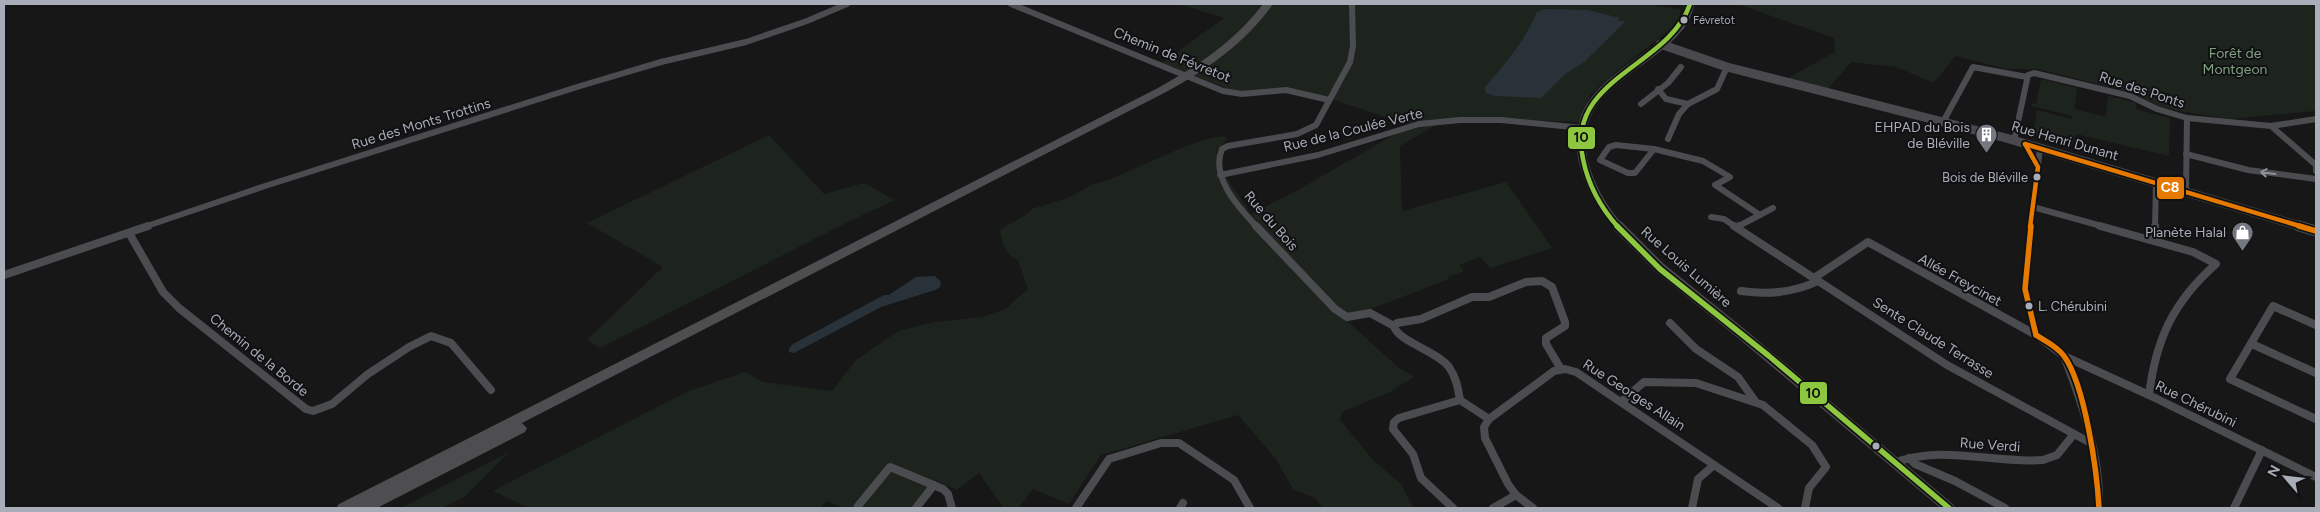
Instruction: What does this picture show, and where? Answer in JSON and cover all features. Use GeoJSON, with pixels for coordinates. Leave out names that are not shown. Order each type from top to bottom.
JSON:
{"type":"FeatureCollection","features":[{"type":"Feature","properties":{"kind":"highway"},"geometry":{"type":"LineString","coordinates":[[344,508],[1162,90],[1206,65],[1227,49],[1244,34],[1268,4]]}},
{"type":"Feature","properties":{"kind":"highway"},"geometry":{"type":"LineString","coordinates":[[364,508],[1203,77],[1233,55],[1249,40],[1278,4]]}},
{"type":"Feature","properties":{"kind":"main road","name":"Rue Louis Lumière"},"geometry":{"type":"LineString","coordinates":[[1690,4],[1683,24],[1600,93],[1588,110],[1582,128],[1581,150],[1589,178],[1606,209],[1631,241],[1949,508]]}},
{"type":"Feature","properties":{"kind":"main road","name":"Rue Henri Dunant"},"geometry":{"type":"LineString","coordinates":[[1660,44],[1726,67],[2014,140],[2316,231]]}},
{"type":"Feature","properties":{"kind":"street","name":"Rue des Monts Trottins"},"geometry":{"type":"LineString","coordinates":[[4,275],[265,186],[576,87],[661,62],[746,42],[847,4]]}},
{"type":"Feature","properties":{"kind":"street","name":"Chemin de Févretot"},"geometry":{"type":"LineString","coordinates":[[1011,4],[1211,87],[1242,94],[1286,90],[1329,100]]}},
{"type":"Feature","properties":{"kind":"street"},"geometry":{"type":"LineString","coordinates":[[1220,175],[1219,156],[1222,149],[1228,146],[1286,136],[1307,130],[1322,117],[1350,62],[1353,46],[1352,4]]}},
{"type":"Feature","properties":{"kind":"street"},"geometry":{"type":"LineString","coordinates":[[1668,139],[1679,114],[1688,104],[1717,89],[1726,67]]}},
{"type":"Feature","properties":{"kind":"street","name":"Rue des Ponts"},"geometry":{"type":"LineString","coordinates":[[1943,122],[1973,67],[2027,78],[2030,74],[2043,74],[2130,96],[2165,112],[2187,118],[2271,126],[2316,119]]}},
{"type":"Feature","properties":{"kind":"street"},"geometry":{"type":"LineString","coordinates":[[1641,104],[1658,89],[1671,82],[1682,68]]}},
{"type":"Feature","properties":{"kind":"street"},"geometry":{"type":"LineString","coordinates":[[2014,140],[2027,78]]}},
{"type":"Feature","properties":{"kind":"street"},"geometry":{"type":"LineString","coordinates":[[1658,89],[1661,96],[1666,99],[1688,104]]}},
{"type":"Feature","properties":{"kind":"street"},"geometry":{"type":"LineString","coordinates":[[2186,192],[2187,118]]}},
{"type":"Feature","properties":{"kind":"street","name":"Rue de la Coulée Verte"},"geometry":{"type":"LineString","coordinates":[[1220,175],[1331,151],[1418,124],[1456,120],[1548,122],[1582,128]]}},
{"type":"Feature","properties":{"kind":"street"},"geometry":{"type":"LineString","coordinates":[[2271,126],[2316,165],[2316,171]]}},
{"type":"Feature","properties":{"kind":"street"},"geometry":{"type":"LineString","coordinates":[[2025,144],[2038,168]]}},
{"type":"Feature","properties":{"kind":"street"},"geometry":{"type":"LineString","coordinates":[[1654,148],[1635,173],[1628,173],[1600,160],[1609,147],[1616,145],[1654,148],[1703,161],[1730,177],[1715,186],[1760,215]]}},
{"type":"Feature","properties":{"kind":"street"},"geometry":{"type":"LineString","coordinates":[[2036,334],[2025,289],[2026,264],[2040,148]]}},
{"type":"Feature","properties":{"kind":"street"},"geometry":{"type":"LineString","coordinates":[[2186,154],[2248,170],[2316,179]]}},
{"type":"Feature","properties":{"kind":"street","name":"Rue du Bois"},"geometry":{"type":"LineString","coordinates":[[1220,175],[1242,211],[1335,309],[1347,317],[1370,313],[1394,326],[1395,332],[1398,335],[1447,361],[1459,388],[1460,400]]}},
{"type":"Feature","properties":{"kind":"street"},"geometry":{"type":"LineString","coordinates":[[2155,241],[2156,183]]}},
{"type":"Feature","properties":{"kind":"street"},"geometry":{"type":"LineString","coordinates":[[2033,207],[2193,252],[2216,264],[2188,290],[2166,324],[2152,367],[2149,395]]}},
{"type":"Feature","properties":{"kind":"street"},"geometry":{"type":"LineString","coordinates":[[1737,228],[1772,208]]}},
{"type":"Feature","properties":{"kind":"street","name":"Sente Claude Terrasse"},"geometry":{"type":"LineString","coordinates":[[1711,217],[1724,219],[1947,365],[2089,442]]}},
{"type":"Feature","properties":{"kind":"street","name":"Chemin de la Borde"},"geometry":{"type":"LineString","coordinates":[[129,233],[163,292],[179,308],[306,409],[313,411],[332,404],[376,369],[409,347],[431,336],[451,342],[491,390]]}},
{"type":"Feature","properties":{"kind":"street","name":"Allée Freycinet"},"geometry":{"type":"LineString","coordinates":[[1816,279],[1868,242],[2036,334],[2064,356]]}},
{"type":"Feature","properties":{"kind":"street"},"geometry":{"type":"LineString","coordinates":[[1741,291],[1756,294],[1781,293],[1806,287],[1816,279]]}},
{"type":"Feature","properties":{"kind":"street"},"geometry":{"type":"LineString","coordinates":[[1394,326],[1397,323],[1421,319],[1472,297],[1489,297],[1526,282],[1542,281],[1552,287],[1556,303],[1565,319],[1565,326],[1546,338],[1546,344],[1561,370]]}},
{"type":"Feature","properties":{"kind":"street"},"geometry":{"type":"LineString","coordinates":[[2316,325],[2273,306],[2230,379],[2316,419]]}},
{"type":"Feature","properties":{"kind":"street"},"geometry":{"type":"LineString","coordinates":[[1670,323],[1696,349],[1738,377],[1755,402]]}},
{"type":"Feature","properties":{"kind":"street"},"geometry":{"type":"LineString","coordinates":[[2252,344],[2316,373]]}},
{"type":"Feature","properties":{"kind":"street"},"geometry":{"type":"LineString","coordinates":[[2064,356],[2073,375],[2097,476],[2099,508]]}},
{"type":"Feature","properties":{"kind":"street","name":"Rue Chérubini"},"geometry":{"type":"LineString","coordinates":[[2064,356],[2149,395],[2316,478]]}},
{"type":"Feature","properties":{"kind":"street","name":"Rue Georges Allain"},"geometry":{"type":"LineString","coordinates":[[1489,419],[1554,371],[1576,372],[1778,508]]}},
{"type":"Feature","properties":{"kind":"street"},"geometry":{"type":"LineString","coordinates":[[1621,402],[1644,382],[1682,382],[1696,383],[1763,405],[1812,445],[1826,467],[1809,488],[1805,508]]}},
{"type":"Feature","properties":{"kind":"street"},"geometry":{"type":"LineString","coordinates":[[1453,508],[1421,478],[1413,454],[1393,429],[1394,422],[1399,418],[1460,400],[1489,419],[1484,427],[1485,438],[1508,484],[1516,495],[1533,508]]}},
{"type":"Feature","properties":{"kind":"street","name":"Rue Verdi"},"geometry":{"type":"LineString","coordinates":[[1894,462],[1910,458],[1964,456],[2033,461],[2056,456],[2074,434]]}},
{"type":"Feature","properties":{"kind":"street"},"geometry":{"type":"LineString","coordinates":[[1076,508],[1109,460],[1161,443],[1180,443],[1234,480],[1250,508]]}},
{"type":"Feature","properties":{"kind":"street"},"geometry":{"type":"LineString","coordinates":[[2234,508],[2262,450]]}},
{"type":"Feature","properties":{"kind":"street"},"geometry":{"type":"LineString","coordinates":[[1910,458],[1915,464],[2005,508]]}},
{"type":"Feature","properties":{"kind":"street"},"geometry":{"type":"LineString","coordinates":[[1692,508],[1698,479],[1714,465]]}},
{"type":"Feature","properties":{"kind":"street"},"geometry":{"type":"LineString","coordinates":[[858,506],[890,467],[948,494],[952,508]]}},
{"type":"Feature","properties":{"kind":"street"},"geometry":{"type":"LineString","coordinates":[[916,508],[934,486]]}},
{"type":"Feature","properties":{"kind":"street"},"geometry":{"type":"LineString","coordinates":[[1492,508],[1516,495]]}},
{"type":"Feature","properties":{"kind":"green space"},"geometry":{"type":"Polygon","coordinates":[[[1180,4],[1642,4],[1680,9],[1681,21],[1612,75],[1591,94],[1579,122],[1474,118],[1434,126],[1400,146],[1402,211],[1506,182],[1552,248],[1490,268],[1480,257],[1459,265],[1464,271],[1448,277],[1449,279],[1345,319],[1399,368],[1414,377],[1388,393],[1342,412],[1340,420],[1374,461],[1401,484],[1414,508],[1323,508],[1315,498],[1293,489],[1276,459],[1238,415],[1101,455],[1069,504],[1033,489],[1019,508],[1004,508],[979,473],[957,490],[935,480],[911,508],[844,508],[827,501],[820,508],[529,508],[493,491],[689,391],[745,372],[763,382],[832,391],[856,360],[898,331],[935,322],[983,317],[1005,309],[1028,289],[1018,260],[1007,252],[1000,230],[1032,209],[1070,197],[1093,184],[1106,181],[1179,149],[1206,139],[1222,136],[1228,138],[1216,152],[1226,177],[1251,214],[1298,190],[1411,125],[1334,100],[1288,89],[1235,92],[1162,63],[1224,18],[1180,4]]]}},
{"type":"Feature","properties":{"kind":"green space","name":"Forêt de Montgeon"},"geometry":{"type":"Polygon","coordinates":[[[1737,4],[2316,4],[2316,111],[2228,119],[2162,108],[2133,93],[2038,69],[2007,69],[1955,56],[1934,83],[1896,67],[1851,62],[1828,89],[1786,79],[1835,52],[1834,38],[1737,4]]]}},
{"type":"Feature","properties":{"kind":"green space"},"geometry":{"type":"Polygon","coordinates":[[[2041,79],[2077,88],[2074,109],[2106,117],[2108,96],[2136,103],[2136,109],[2170,118],[2169,156],[2076,134],[2072,145],[2033,135],[2037,110],[2072,119],[2072,116],[2032,106],[2032,103],[2036,104],[2041,79]]]}},
{"type":"Feature","properties":{"kind":"green space"},"geometry":{"type":"Polygon","coordinates":[[[769,135],[824,194],[864,183],[895,200],[600,348],[587,340],[663,267],[587,223],[769,135]]]}},
{"type":"Feature","properties":{"kind":"green space"},"geometry":{"type":"Polygon","coordinates":[[[509,452],[464,497],[442,508],[401,508],[509,452]]]}},
{"type":"Feature","properties":{"kind":"shaded area"},"geometry":{"type":"Polygon","coordinates":[[[1545,9],[1587,10],[1620,18],[1617,20],[1625,22],[1583,63],[1565,74],[1541,98],[1495,96],[1486,93],[1485,87],[1521,42],[1537,12],[1545,9]]]}},
{"type":"Feature","properties":{"kind":"shaded area"},"geometry":{"type":"Polygon","coordinates":[[[935,276],[941,282],[940,287],[935,290],[881,307],[794,353],[789,352],[793,344],[884,295],[889,295],[916,277],[935,276]]]}},
{"type":"Feature","properties":{"kind":"transit line","name":"10"},"geometry":{"type":"LineString","coordinates":[[1690,4],[1683,21],[1671,35],[1657,48],[1611,82],[1588,111],[1582,130],[1582,155],[1589,180],[1595,192],[1615,224],[1644,255],[1676,283],[1769,356],[1949,508]]}},
{"type":"Feature","properties":{"kind":"transit line","name":"C8"},"geometry":{"type":"LineString","coordinates":[[2025,144],[2316,231]]}},
{"type":"Feature","properties":{"kind":"transit line","name":"C8"},"geometry":{"type":"LineString","coordinates":[[2025,144],[2038,167],[2026,263],[2025,289],[2036,335]]}},
{"type":"Feature","properties":{"kind":"transit line","name":"C8"},"geometry":{"type":"LineString","coordinates":[[2036,335],[2064,356],[2077,385],[2088,429],[2096,475],[2099,508]]}},
{"type":"Feature","properties":{"kind":"place","name":"Févretot"},"geometry":{"type":"Point","coordinates":[1684,20]}},
{"type":"Feature","properties":{"kind":"place","name":"EHPAD du Bois de Bléville"},"geometry":{"type":"Point","coordinates":[1986,154]}},
{"type":"Feature","properties":{"kind":"place","name":"Bois de Bléville"},"geometry":{"type":"Point","coordinates":[2037,177]}},
{"type":"Feature","properties":{"kind":"place","name":"Planète Halal"},"geometry":{"type":"Point","coordinates":[2242,251]}},
{"type":"Feature","properties":{"kind":"place","name":"L. Chérubini"},"geometry":{"type":"Point","coordinates":[2029,306]}}]}
